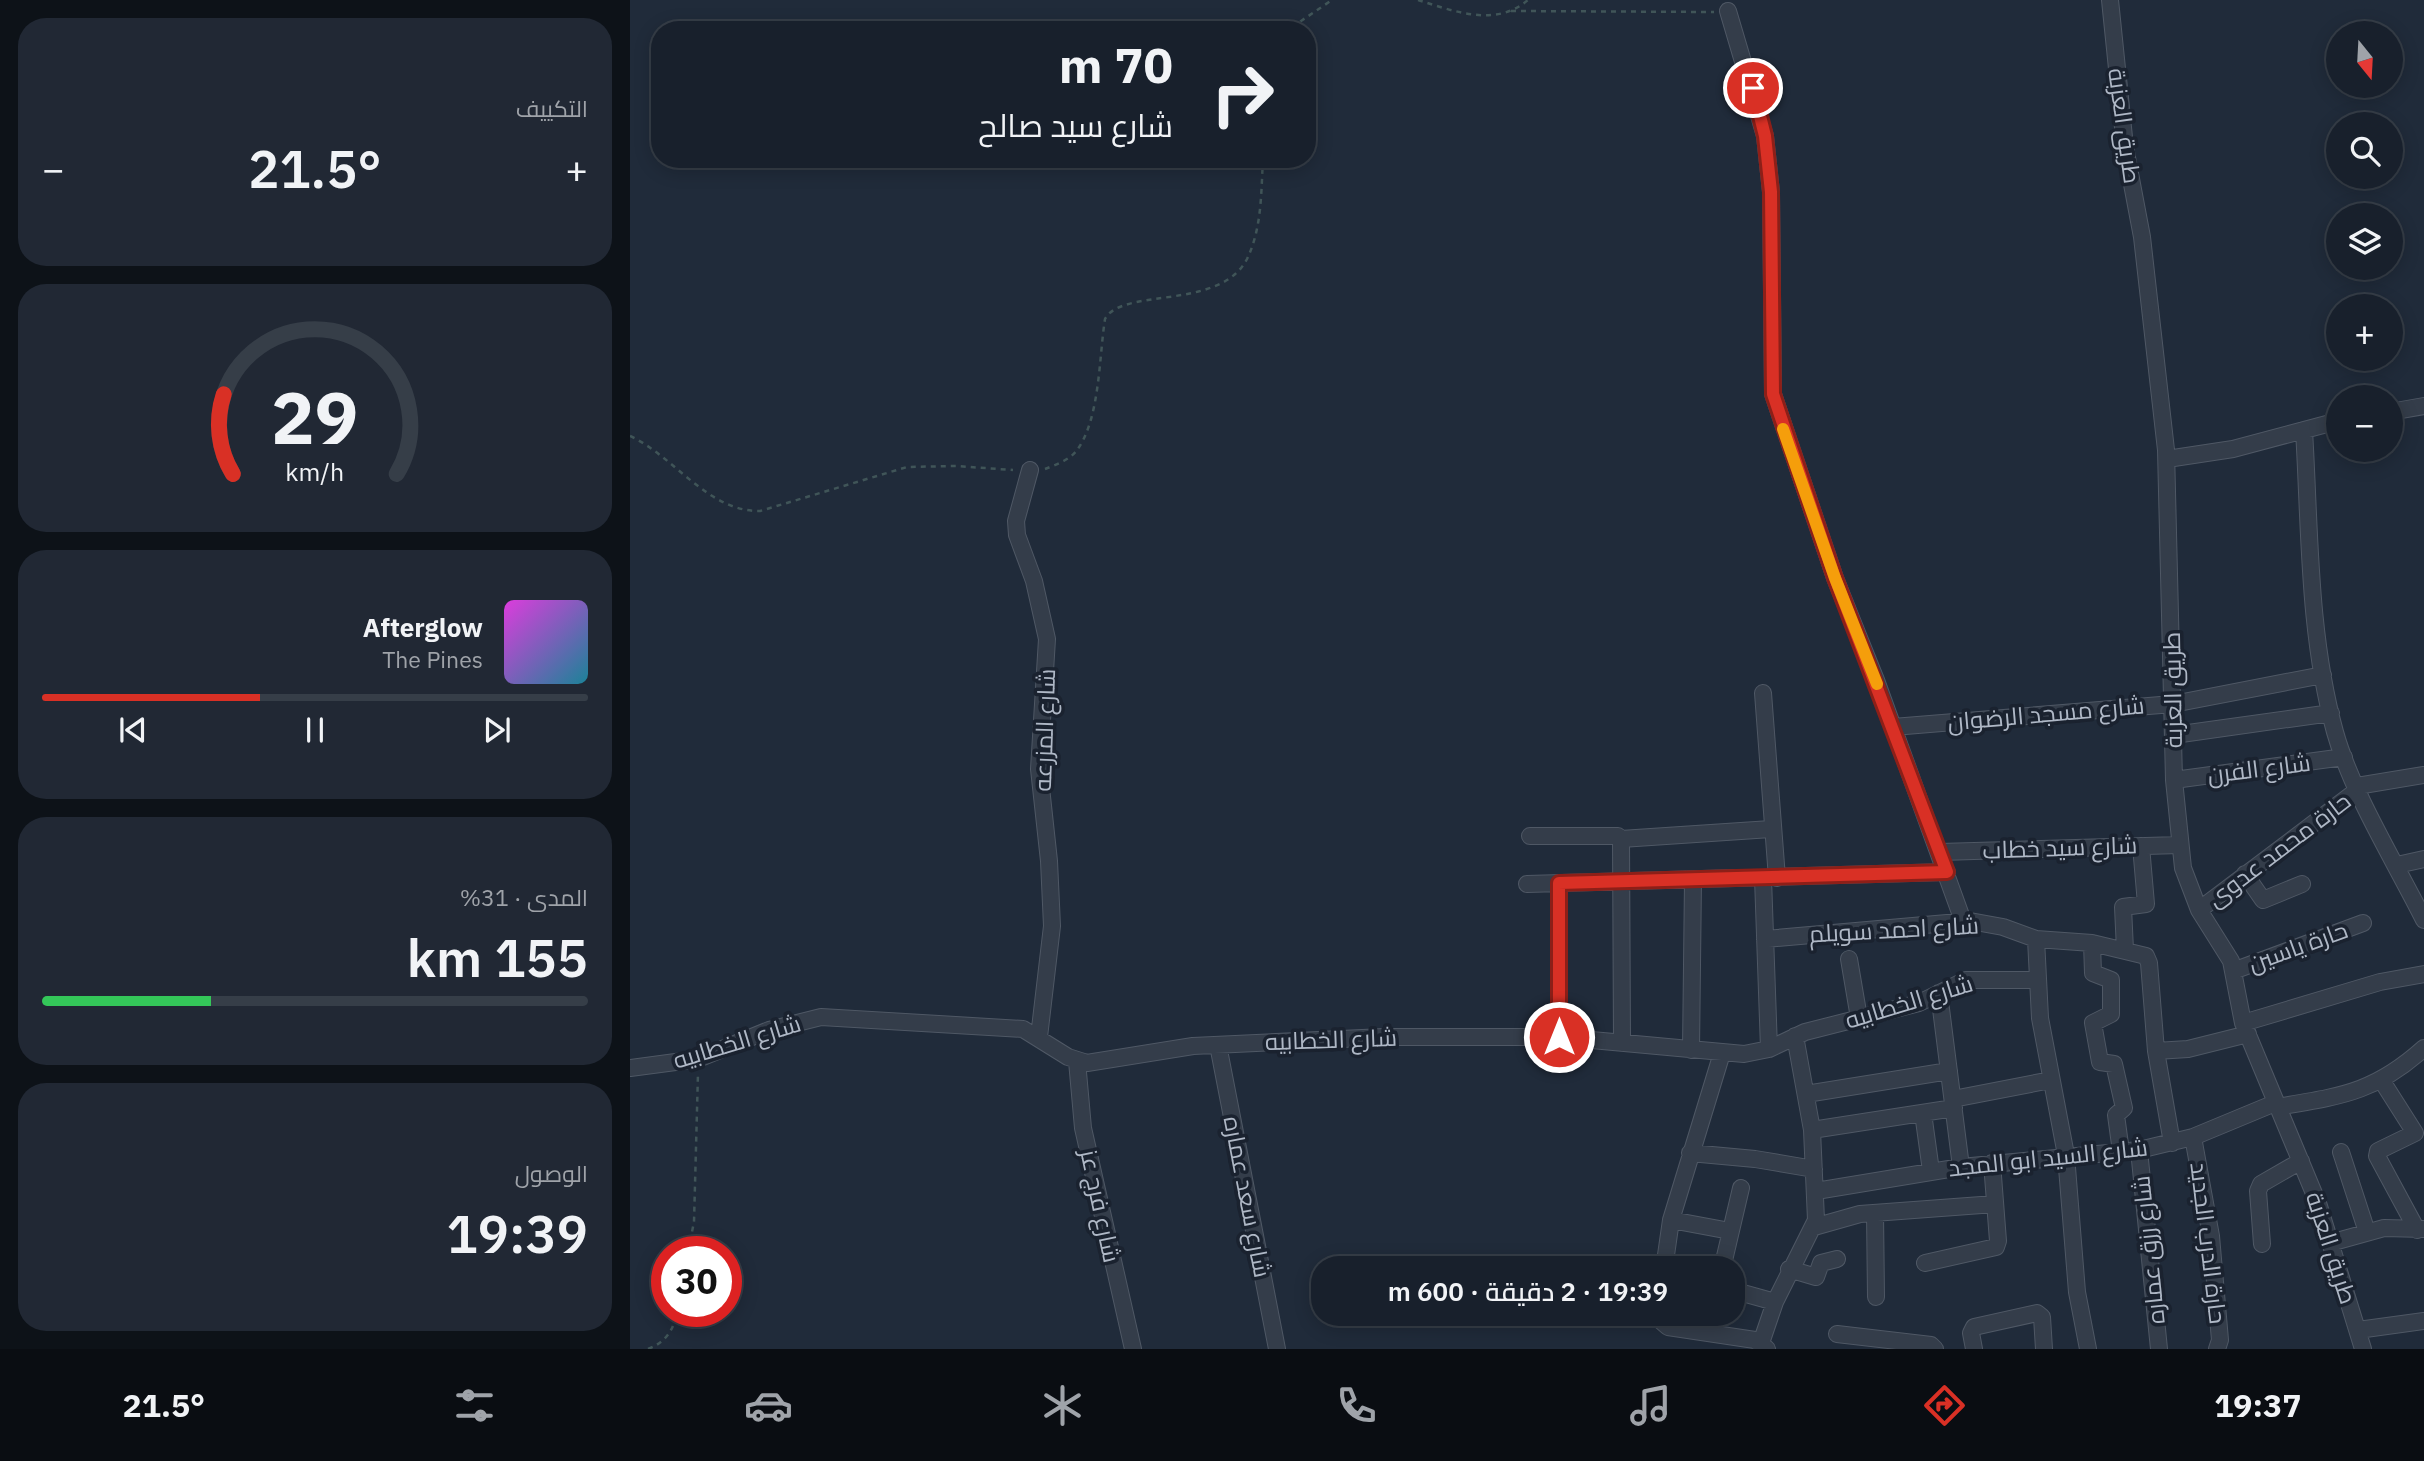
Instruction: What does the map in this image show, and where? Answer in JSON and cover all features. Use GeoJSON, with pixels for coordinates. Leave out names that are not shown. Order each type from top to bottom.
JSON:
{"type":"FeatureCollection","features":[{"type":"Feature","properties":{"kind":"street","name":"طريق العزبة"},"geometry":{"type":"LineString","coordinates":[[2110,0],[2124,147],[2142,237],[2167,459],[2175,780],[2180,845],[2190,891],[2225,950],[2246,1029],[2301,1161],[2363,1349]]}},
{"type":"Feature","properties":{"kind":"street"},"geometry":{"type":"LineString","coordinates":[[1728,11],[1765,136],[1771,192],[1773,394],[1835,578],[1940,852],[1963,921]]}},
{"type":"Feature","properties":{"kind":"street"},"geometry":{"type":"LineString","coordinates":[[2403,410],[2424,406]]}},
{"type":"Feature","properties":{"kind":"street"},"geometry":{"type":"LineString","coordinates":[[2167,459],[2233,449],[2326,424]]}},
{"type":"Feature","properties":{"kind":"street"},"geometry":{"type":"LineString","coordinates":[[2304,430],[2317,642],[2330,713],[2344,757],[2358,788],[2424,920]]}},
{"type":"Feature","properties":{"kind":"street","name":"شارع المزرعه"},"geometry":{"type":"LineString","coordinates":[[1030,470],[1016,521],[1017,535],[1034,581],[1047,639],[1039,769],[1049,861],[1052,926],[1039,1037]]}},
{"type":"Feature","properties":{"kind":"street","name":"شارع مسجد الرضوان"},"geometry":{"type":"LineString","coordinates":[[1893,727],[2173,704],[2323,674]]}},
{"type":"Feature","properties":{"kind":"street"},"geometry":{"type":"LineString","coordinates":[[1763,693],[1771,829],[1765,939],[1769,1049]]}},
{"type":"Feature","properties":{"kind":"street"},"geometry":{"type":"LineString","coordinates":[[2174,735],[2330,713]]}},
{"type":"Feature","properties":{"kind":"street","name":"شارع الفرن"},"geometry":{"type":"LineString","coordinates":[[2175,780],[2344,757]]}},
{"type":"Feature","properties":{"kind":"street"},"geometry":{"type":"LineString","coordinates":[[2358,788],[2424,775]]}},
{"type":"Feature","properties":{"kind":"street","name":"حارة محمد عدوى"},"geometry":{"type":"LineString","coordinates":[[2199,910],[2358,788]]}},
{"type":"Feature","properties":{"kind":"street"},"geometry":{"type":"LineString","coordinates":[[1530,836],[1618,836],[1621,839],[1771,829]]}},
{"type":"Feature","properties":{"kind":"street"},"geometry":{"type":"LineString","coordinates":[[1621,839],[1622,1044]]}},
{"type":"Feature","properties":{"kind":"street","name":"شارع سيد خطاب"},"geometry":{"type":"LineString","coordinates":[[1940,852],[2180,845]]}},
{"type":"Feature","properties":{"kind":"street"},"geometry":{"type":"LineString","coordinates":[[2125,950],[2124,906],[2146,904],[2141,846]]}},
{"type":"Feature","properties":{"kind":"street"},"geometry":{"type":"LineString","coordinates":[[2397,865],[2424,859]]}},
{"type":"Feature","properties":{"kind":"street"},"geometry":{"type":"LineString","coordinates":[[1527,884],[1947,872]]}},
{"type":"Feature","properties":{"kind":"street"},"geometry":{"type":"LineString","coordinates":[[2245,874],[2263,900],[2302,884]]}},
{"type":"Feature","properties":{"kind":"street"},"geometry":{"type":"LineString","coordinates":[[1690,1050],[1693,880]]}},
{"type":"Feature","properties":{"kind":"street"},"geometry":{"type":"LineString","coordinates":[[1559,883],[1559,1037]]}},
{"type":"Feature","properties":{"kind":"street","name":"شارع احمد سويلم"},"geometry":{"type":"LineString","coordinates":[[1765,939],[1963,921],[2003,927],[2036,939],[2092,943],[2146,956],[2150,963],[2156,1051]]}},
{"type":"Feature","properties":{"kind":"street","name":"حارة ياسين"},"geometry":{"type":"LineString","coordinates":[[2232,971],[2363,923]]}},
{"type":"Feature","properties":{"kind":"street"},"geometry":{"type":"LineString","coordinates":[[2036,939],[2040,1018],[2066,1155],[2077,1292],[2088,1349]]}},
{"type":"Feature","properties":{"kind":"street"},"geometry":{"type":"LineString","coordinates":[[2092,943],[2093,974],[2111,980],[2110,1014],[2093,1023],[2100,1062],[2114,1064],[2124,1108],[2116,1115],[2121,1152]]}},
{"type":"Feature","properties":{"kind":"street"},"geometry":{"type":"LineString","coordinates":[[1849,959],[1859,1018]]}},
{"type":"Feature","properties":{"kind":"street"},"geometry":{"type":"LineString","coordinates":[[2172,1143],[2156,1051],[2188,1049],[2380,982],[2424,974]]}},
{"type":"Feature","properties":{"kind":"street","name":"شارع الخطابيه"},"geometry":{"type":"LineString","coordinates":[[630,1068],[698,1059],[778,1027],[821,1017],[1013,1028],[1039,1037],[1077,1061],[1099,1062],[1169,1049],[1384,1037],[1559,1037],[1744,1054],[1769,1049],[1795,1037],[1859,1018],[1919,1003],[1956,984],[1977,979],[2037,980]]}},
{"type":"Feature","properties":{"kind":"street"},"geometry":{"type":"LineString","coordinates":[[1939,993],[1961,1167]]}},
{"type":"Feature","properties":{"kind":"street"},"geometry":{"type":"LineString","coordinates":[[1667,1326],[1764,1346],[1775,1302],[1789,1269],[1814,1227],[1816,1191],[1812,1130],[1795,1037]]}},
{"type":"Feature","properties":{"kind":"street","name":"شارع سعد عماره"},"geometry":{"type":"LineString","coordinates":[[1218,1045],[1277,1349]]}},
{"type":"Feature","properties":{"kind":"street","name":"شارع السيد ابو المجد"},"geometry":{"type":"LineString","coordinates":[[1816,1191],[1931,1171],[2066,1155],[2139,1150],[2172,1143],[2276,1105],[2348,1095],[2382,1081],[2424,1048]]}},
{"type":"Feature","properties":{"kind":"street"},"geometry":{"type":"LineString","coordinates":[[1666,1256],[1671,1220],[1722,1054]]}},
{"type":"Feature","properties":{"kind":"street","name":"شارع فرج عز"},"geometry":{"type":"LineString","coordinates":[[1077,1061],[1083,1128],[1133,1349]]}},
{"type":"Feature","properties":{"kind":"street"},"geometry":{"type":"LineString","coordinates":[[1806,1094],[1949,1071]]}},
{"type":"Feature","properties":{"kind":"street"},"geometry":{"type":"LineString","coordinates":[[1812,1130],[1923,1113],[2051,1080]]}},
{"type":"Feature","properties":{"kind":"street"},"geometry":{"type":"LineString","coordinates":[[2382,1081],[2418,1124],[2414,1135],[2377,1154],[2420,1229]]}},
{"type":"Feature","properties":{"kind":"street"},"geometry":{"type":"LineString","coordinates":[[1923,1113],[1931,1171]]}},
{"type":"Feature","properties":{"kind":"street","name":"حارة الدرب الجديد"},"geometry":{"type":"LineString","coordinates":[[2193,1137],[2213,1255],[2220,1340],[2217,1349]]}},
{"type":"Feature","properties":{"kind":"street","name":"شارع رزق عماره"},"geometry":{"type":"LineString","coordinates":[[2139,1150],[2159,1349]]}},
{"type":"Feature","properties":{"kind":"street"},"geometry":{"type":"LineString","coordinates":[[2341,1152],[2367,1232]]}},
{"type":"Feature","properties":{"kind":"street"},"geometry":{"type":"LineString","coordinates":[[1690,1153],[1755,1159],[1814,1169]]}},
{"type":"Feature","properties":{"kind":"street"},"geometry":{"type":"LineString","coordinates":[[2262,1244],[2258,1191],[2260,1184],[2301,1161]]}},
{"type":"Feature","properties":{"kind":"street"},"geometry":{"type":"LineString","coordinates":[[1925,1263],[1994,1249],[1998,1241],[1992,1163]]}},
{"type":"Feature","properties":{"kind":"street"},"geometry":{"type":"LineString","coordinates":[[1725,1256],[1741,1188]]}},
{"type":"Feature","properties":{"kind":"street"},"geometry":{"type":"LineString","coordinates":[[1814,1227],[1875,1213],[1995,1204]]}},
{"type":"Feature","properties":{"kind":"street"},"geometry":{"type":"LineString","coordinates":[[1875,1213],[1876,1297]]}},
{"type":"Feature","properties":{"kind":"street"},"geometry":{"type":"LineString","coordinates":[[1671,1220],[1730,1231]]}},
{"type":"Feature","properties":{"kind":"street"},"geometry":{"type":"LineString","coordinates":[[2330,1243],[2384,1228],[2420,1229]]}},
{"type":"Feature","properties":{"kind":"street"},"geometry":{"type":"LineString","coordinates":[[1789,1269],[1816,1277],[1821,1263],[1837,1259]]}},
{"type":"Feature","properties":{"kind":"street"},"geometry":{"type":"LineString","coordinates":[[1745,1294],[1775,1302]]}},
{"type":"Feature","properties":{"kind":"street"},"geometry":{"type":"LineString","coordinates":[[1975,1349],[1971,1333],[1974,1327],[2037,1313],[2043,1320],[2043,1349]]}},
{"type":"Feature","properties":{"kind":"street"},"geometry":{"type":"LineString","coordinates":[[2358,1330],[2424,1321]]}},
{"type":"Feature","properties":{"kind":"street"},"geometry":{"type":"LineString","coordinates":[[1837,1334],[1930,1345],[1935,1349]]}},
{"type":"Feature","properties":{"kind":"path"},"geometry":{"type":"LineString","coordinates":[[1301,21],[1332,0]]}},
{"type":"Feature","properties":{"kind":"path"},"geometry":{"type":"LineString","coordinates":[[1418,0],[1467,15],[1511,11],[1728,11]]}},
{"type":"Feature","properties":{"kind":"path"},"geometry":{"type":"LineString","coordinates":[[1511,11],[1528,0]]}},
{"type":"Feature","properties":{"kind":"path"},"geometry":{"type":"LineString","coordinates":[[630,436],[715,497],[745,511],[760,511],[907,467],[956,466],[1030,470],[1059,463],[1075,453],[1086,436],[1093,411],[1105,319],[1110,311],[1124,305],[1201,291],[1228,280],[1245,262],[1259,222],[1262,168]]}},
{"type":"Feature","properties":{"kind":"path"},"geometry":{"type":"LineString","coordinates":[[691,1236],[694,1223],[698,1059]]}},
{"type":"Feature","properties":{"kind":"path"},"geometry":{"type":"LineString","coordinates":[[648,1349],[660,1344],[669,1335],[672,1327]]}},
{"type":"Feature","properties":{"kind":"slow traffic"},"geometry":{"type":"LineString","coordinates":[[1783,429],[1835,578],[1877,684]]}},
{"type":"Feature","properties":{"kind":"route"},"geometry":{"type":"LineString","coordinates":[[1559,1037],[1559,883],[1947,872],[1835,578],[1773,394],[1771,192],[1765,136],[1753,88]]}}]}
